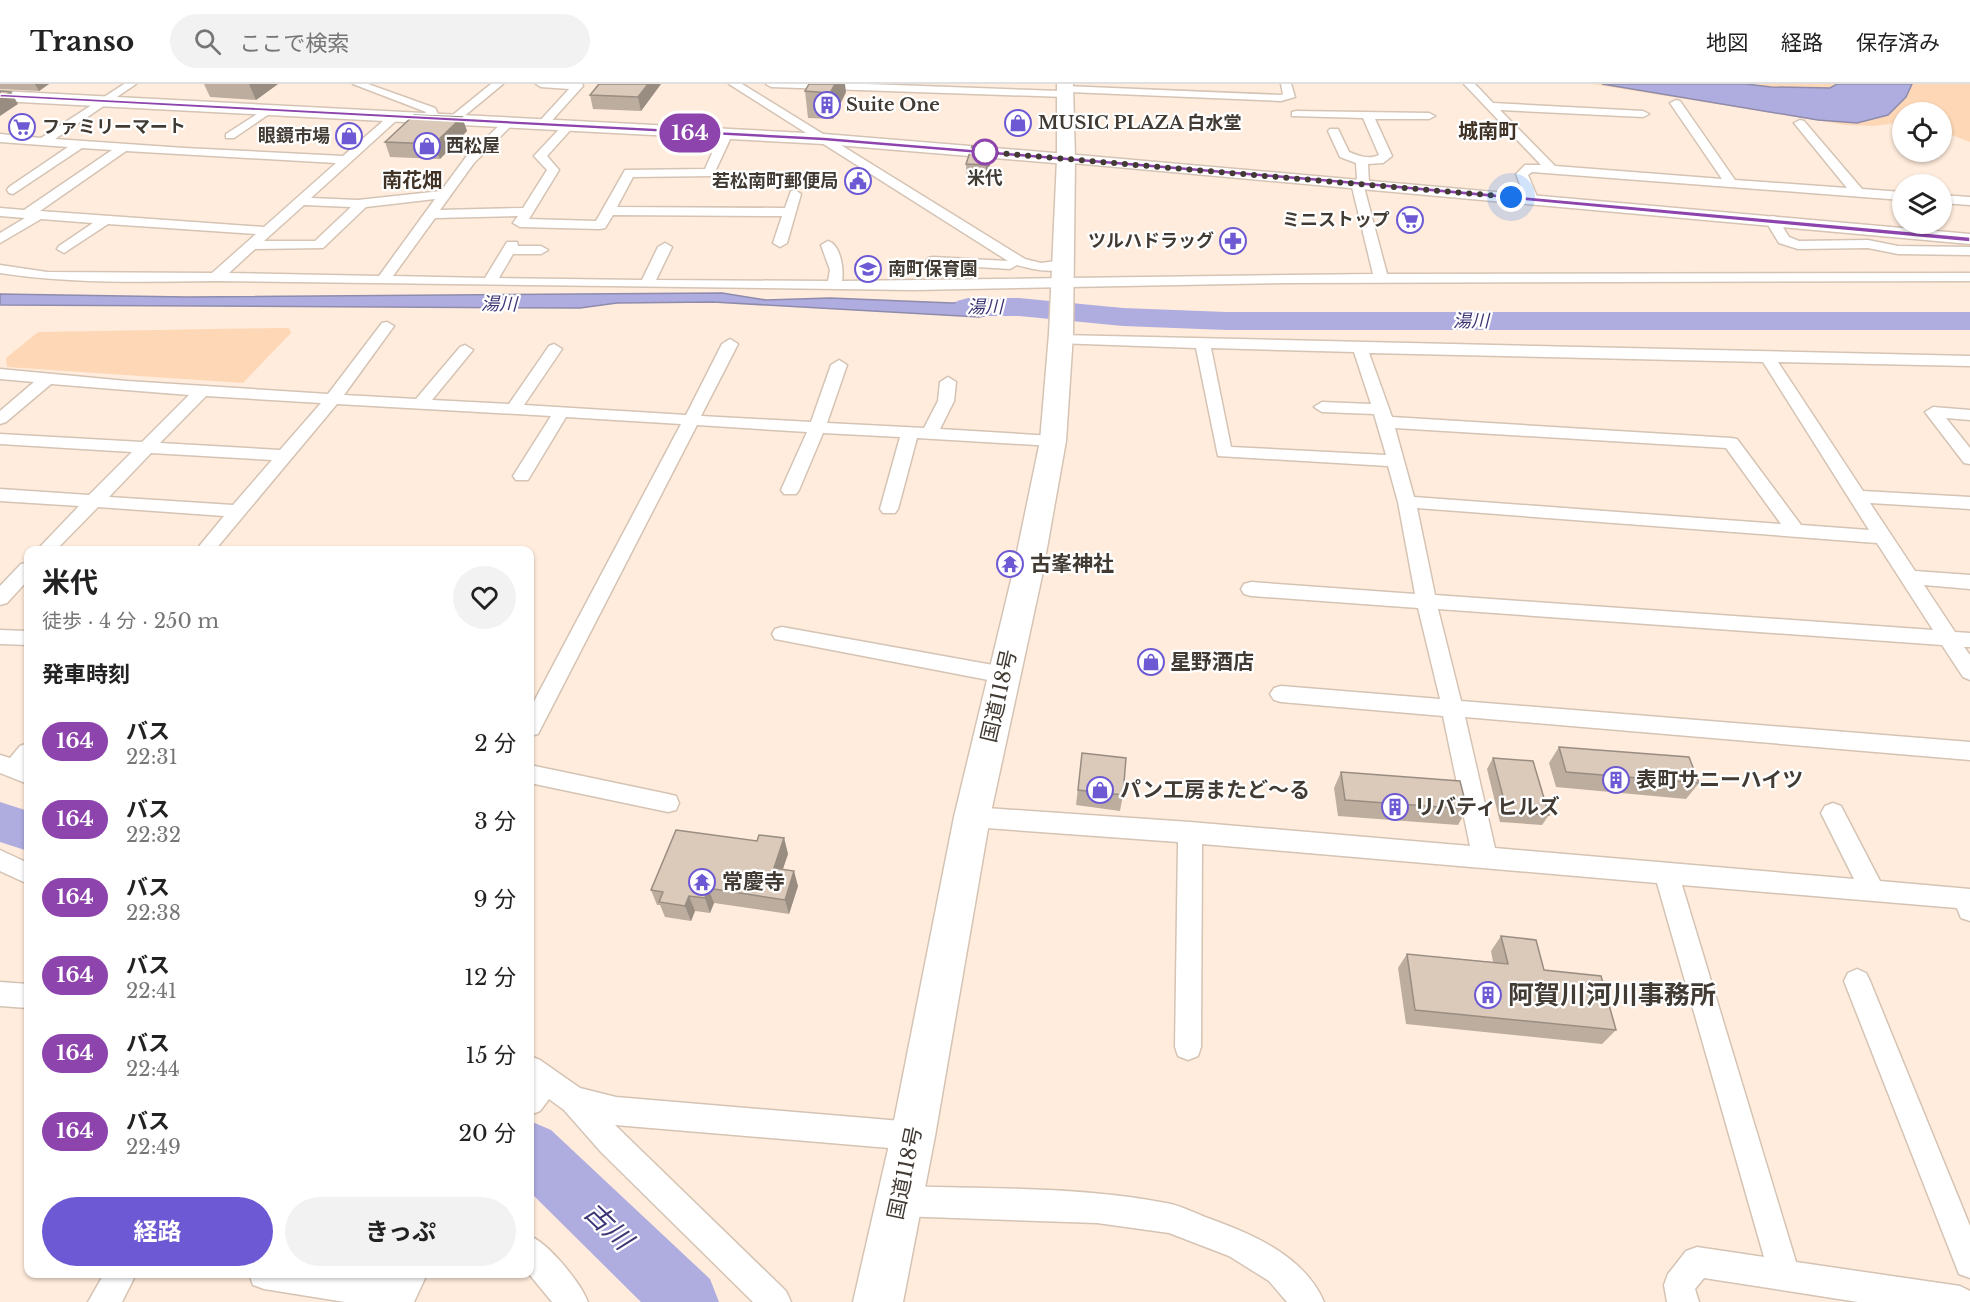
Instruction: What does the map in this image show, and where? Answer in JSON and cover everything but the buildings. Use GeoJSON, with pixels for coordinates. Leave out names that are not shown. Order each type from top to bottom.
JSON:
{"type":"FeatureCollection","features":[{"type":"Feature","properties":{"kind":"highway","name":"国道118号"},"geometry":{"type":"LineString","coordinates":[[878,1302],[913,1136],[972,817],[1027,576],[1053,441],[1061,337],[1066,159],[1065,89]]}},
{"type":"Feature","properties":{"kind":"main road"},"geometry":{"type":"LineString","coordinates":[[0,96],[824,139],[1066,159]]}},
{"type":"Feature","properties":{"kind":"street"},"geometry":{"type":"LineString","coordinates":[[44,141],[131,84]]}},
{"type":"Feature","properties":{"kind":"street"},"geometry":{"type":"LineString","coordinates":[[358,84],[431,110],[429,119]]}},
{"type":"Feature","properties":{"kind":"street"},"geometry":{"type":"LineString","coordinates":[[383,92],[395,84]]}},
{"type":"Feature","properties":{"kind":"street"},"geometry":{"type":"LineString","coordinates":[[453,120],[498,84]]}},
{"type":"Feature","properties":{"kind":"street"},"geometry":{"type":"LineString","coordinates":[[541,84],[578,86],[542,125]]}},
{"type":"Feature","properties":{"kind":"street"},"geometry":{"type":"LineString","coordinates":[[734,84],[824,139],[1014,263]]}},
{"type":"Feature","properties":{"kind":"street"},"geometry":{"type":"LineString","coordinates":[[771,84],[1065,89],[1281,98],[1289,97],[1286,84]]}},
{"type":"Feature","properties":{"kind":"street"},"geometry":{"type":"LineString","coordinates":[[1469,84],[1551,169]]}},
{"type":"Feature","properties":{"kind":"street"},"geometry":{"type":"LineString","coordinates":[[1676,103],[1732,183]]}},
{"type":"Feature","properties":{"kind":"street"},"geometry":{"type":"LineString","coordinates":[[1490,106],[1643,114]]}},
{"type":"Feature","properties":{"kind":"street"},"geometry":{"type":"LineString","coordinates":[[230,136],[268,111]]}},
{"type":"Feature","properties":{"kind":"street"},"geometry":{"type":"LineString","coordinates":[[1296,114],[1429,116]]}},
{"type":"Feature","properties":{"kind":"street"},"geometry":{"type":"LineString","coordinates":[[1334,131],[1344,154],[1362,161],[1379,160],[1386,156],[1368,116]]}},
{"type":"Feature","properties":{"kind":"street"},"geometry":{"type":"LineString","coordinates":[[216,277],[394,117]]}},
{"type":"Feature","properties":{"kind":"street"},"geometry":{"type":"LineString","coordinates":[[386,276],[470,160],[508,123]]}},
{"type":"Feature","properties":{"kind":"street"},"geometry":{"type":"LineString","coordinates":[[1800,123],[1858,193]]}},
{"type":"Feature","properties":{"kind":"street"},"geometry":{"type":"LineString","coordinates":[[568,126],[540,156],[553,170],[520,223],[600,225],[629,172],[709,173],[726,135]]}},
{"type":"Feature","properties":{"kind":"street"},"geometry":{"type":"LineString","coordinates":[[4,141],[81,143],[237,156],[346,160]]}},
{"type":"Feature","properties":{"kind":"street"},"geometry":{"type":"LineString","coordinates":[[13,190],[81,143]]}},
{"type":"Feature","properties":{"kind":"street"},"geometry":{"type":"LineString","coordinates":[[0,238],[124,147]]}},
{"type":"Feature","properties":{"kind":"street"},"geometry":{"type":"LineString","coordinates":[[1066,159],[1360,183],[1970,239]]}},
{"type":"Feature","properties":{"kind":"street"},"geometry":{"type":"LineString","coordinates":[[1362,161],[1360,183],[1381,278]]}},
{"type":"Feature","properties":{"kind":"street"},"geometry":{"type":"LineString","coordinates":[[1532,199],[1522,174],[1529,168],[1892,195]]}},
{"type":"Feature","properties":{"kind":"street"},"geometry":{"type":"LineString","coordinates":[[780,243],[795,194]]}},
{"type":"Feature","properties":{"kind":"street"},"geometry":{"type":"LineString","coordinates":[[299,201],[362,204],[406,200],[421,195],[445,195]]}},
{"type":"Feature","properties":{"kind":"street"},"geometry":{"type":"LineString","coordinates":[[1952,200],[1970,201]]}},
{"type":"Feature","properties":{"kind":"street"},"geometry":{"type":"LineString","coordinates":[[250,245],[318,245],[362,204]]}},
{"type":"Feature","properties":{"kind":"street"},"geometry":{"type":"LineString","coordinates":[[609,211],[790,212]]}},
{"type":"Feature","properties":{"kind":"street"},"geometry":{"type":"LineString","coordinates":[[0,212],[267,231]]}},
{"type":"Feature","properties":{"kind":"street"},"geometry":{"type":"LineString","coordinates":[[431,214],[527,212]]}},
{"type":"Feature","properties":{"kind":"street"},"geometry":{"type":"LineString","coordinates":[[64,249],[105,220]]}},
{"type":"Feature","properties":{"kind":"street"},"geometry":{"type":"LineString","coordinates":[[1772,220],[1784,240],[1798,245],[1868,244],[1898,250],[1970,251]]}},
{"type":"Feature","properties":{"kind":"street"},"geometry":{"type":"LineString","coordinates":[[828,245],[837,270],[834,285]]}},
{"type":"Feature","properties":{"kind":"street"},"geometry":{"type":"LineString","coordinates":[[489,282],[510,247],[541,250]]}},
{"type":"Feature","properties":{"kind":"street"},"geometry":{"type":"LineString","coordinates":[[647,284],[665,248]]}},
{"type":"Feature","properties":{"kind":"street"},"geometry":{"type":"LineString","coordinates":[[1898,250],[1923,276]]}},
{"type":"Feature","properties":{"kind":"street"},"geometry":{"type":"LineString","coordinates":[[933,261],[1014,263],[1041,267],[1063,264]]}},
{"type":"Feature","properties":{"kind":"street"},"geometry":{"type":"LineString","coordinates":[[1008,286],[1014,263]]}},
{"type":"Feature","properties":{"kind":"street"},"geometry":{"type":"LineString","coordinates":[[0,270],[47,276],[1008,286],[1381,278],[1970,277]]}},
{"type":"Feature","properties":{"kind":"street"},"geometry":{"type":"LineString","coordinates":[[208,546],[332,400],[387,326]]}},
{"type":"Feature","properties":{"kind":"street"},"geometry":{"type":"LineString","coordinates":[[1061,337],[1565,353],[1970,361]]}},
{"type":"Feature","properties":{"kind":"street"},"geometry":{"type":"LineString","coordinates":[[1202,342],[1224,452],[1396,461]]}},
{"type":"Feature","properties":{"kind":"street"},"geometry":{"type":"LineString","coordinates":[[534,712],[730,344]]}},
{"type":"Feature","properties":{"kind":"street"},"geometry":{"type":"LineString","coordinates":[[1360,347],[1383,415],[1407,502],[1426,600],[1485,859]]}},
{"type":"Feature","properties":{"kind":"street"},"geometry":{"type":"LineString","coordinates":[[514,408],[554,349]]}},
{"type":"Feature","properties":{"kind":"street"},"geometry":{"type":"LineString","coordinates":[[421,403],[465,350]]}},
{"type":"Feature","properties":{"kind":"street"},"geometry":{"type":"LineString","coordinates":[[1767,356],[1970,672]]}},
{"type":"Feature","properties":{"kind":"street"},"geometry":{"type":"LineString","coordinates":[[790,490],[817,428],[839,365]]}},
{"type":"Feature","properties":{"kind":"street"},"geometry":{"type":"LineString","coordinates":[[0,374],[201,392],[514,408],[1053,441]]}},
{"type":"Feature","properties":{"kind":"street"},"geometry":{"type":"LineString","coordinates":[[0,418],[47,379]]}},
{"type":"Feature","properties":{"kind":"street"},"geometry":{"type":"LineString","coordinates":[[930,434],[946,400],[948,382]]}},
{"type":"Feature","properties":{"kind":"street"},"geometry":{"type":"LineString","coordinates":[[50,546],[201,392]]}},
{"type":"Feature","properties":{"kind":"street"},"geometry":{"type":"LineString","coordinates":[[1322,407],[1383,415],[1731,443],[1796,531]]}},
{"type":"Feature","properties":{"kind":"street"},"geometry":{"type":"LineString","coordinates":[[522,476],[562,411]]}},
{"type":"Feature","properties":{"kind":"street"},"geometry":{"type":"LineString","coordinates":[[1970,415],[1933,412],[1962,440],[1970,459]]}},
{"type":"Feature","properties":{"kind":"street"},"geometry":{"type":"LineString","coordinates":[[889,509],[910,433]]}},
{"type":"Feature","properties":{"kind":"street"},"geometry":{"type":"LineString","coordinates":[[0,439],[285,456]]}},
{"type":"Feature","properties":{"kind":"street"},"geometry":{"type":"LineString","coordinates":[[0,495],[238,511]]}},
{"type":"Feature","properties":{"kind":"street"},"geometry":{"type":"LineString","coordinates":[[1856,496],[1970,503]]}},
{"type":"Feature","properties":{"kind":"street"},"geometry":{"type":"LineString","coordinates":[[1407,502],[1882,537]]}},
{"type":"Feature","properties":{"kind":"street"},"geometry":{"type":"LineString","coordinates":[[0,598],[24,573]]}},
{"type":"Feature","properties":{"kind":"street"},"geometry":{"type":"LineString","coordinates":[[1908,577],[1970,582]]}},
{"type":"Feature","properties":{"kind":"street"},"geometry":{"type":"LineString","coordinates":[[1251,589],[1970,640]]}},
{"type":"Feature","properties":{"kind":"street"},"geometry":{"type":"LineString","coordinates":[[782,634],[1004,675]]}},
{"type":"Feature","properties":{"kind":"street"},"geometry":{"type":"LineString","coordinates":[[0,637],[24,638]]}},
{"type":"Feature","properties":{"kind":"street"},"geometry":{"type":"LineString","coordinates":[[1281,694],[1970,751]]}},
{"type":"Feature","properties":{"kind":"street"},"geometry":{"type":"LineString","coordinates":[[14,770],[24,757]]}},
{"type":"Feature","properties":{"kind":"street"},"geometry":{"type":"LineString","coordinates":[[534,775],[668,803]]}},
{"type":"Feature","properties":{"kind":"street"},"geometry":{"type":"LineString","coordinates":[[1833,813],[1873,891]]}},
{"type":"Feature","properties":{"kind":"street"},"geometry":{"type":"LineString","coordinates":[[972,817],[1190,832],[1873,891],[1968,902]]}},
{"type":"Feature","properties":{"kind":"street"},"geometry":{"type":"LineString","coordinates":[[1188,1047],[1190,832]]}},
{"type":"Feature","properties":{"kind":"street"},"geometry":{"type":"LineString","coordinates":[[0,860],[24,872]]}},
{"type":"Feature","properties":{"kind":"street"},"geometry":{"type":"LineString","coordinates":[[1667,874],[1784,1274]]}},
{"type":"Feature","properties":{"kind":"street"},"geometry":{"type":"LineString","coordinates":[[1857,981],[1970,1263]]}},
{"type":"Feature","properties":{"kind":"street"},"geometry":{"type":"LineString","coordinates":[[0,994],[24,996]]}},
{"type":"Feature","properties":{"kind":"street"},"geometry":{"type":"LineString","coordinates":[[535,1084],[574,1100],[616,1111],[913,1136]]}},
{"type":"Feature","properties":{"kind":"street"},"geometry":{"type":"LineString","coordinates":[[574,1100],[611,1142],[775,1302]]}},
{"type":"Feature","properties":{"kind":"street"},"geometry":{"type":"LineString","coordinates":[[898,1201],[1097,1208],[1169,1218],[1238,1244],[1280,1270],[1308,1302]]}},
{"type":"Feature","properties":{"kind":"street"},"geometry":{"type":"LineString","coordinates":[[534,1256],[572,1302]]}},
{"type":"Feature","properties":{"kind":"street"},"geometry":{"type":"LineString","coordinates":[[1683,1302],[1679,1285],[1697,1262],[1784,1274],[1881,1296],[1960,1302]]}},
{"type":"Feature","properties":{"kind":"street"},"geometry":{"type":"LineString","coordinates":[[104,1302],[119,1278]]}},
{"type":"Feature","properties":{"kind":"street"},"geometry":{"type":"LineString","coordinates":[[299,1278],[403,1290]]}},
{"type":"Feature","properties":{"kind":"shaded area"},"geometry":{"type":"Polygon","coordinates":[[[1592,84],[1970,84],[1970,142],[1952,135],[1952,102],[1892,102],[1892,123],[1874,126],[1846,125],[1592,84]]]}},
{"type":"Feature","properties":{"kind":"shaded area"},"geometry":{"type":"Polygon","coordinates":[[[289,328],[291,333],[243,383],[7,367],[6,358],[38,332],[289,328]]]}},
{"type":"Feature","properties":{"kind":"water"},"geometry":{"type":"Polygon","coordinates":[[[1602,84],[1746,84],[1771,87],[1830,88],[1837,84],[1912,84],[1901,102],[1892,102],[1892,111],[1888,115],[1857,123],[1818,120],[1602,84]]]}},
{"type":"Feature","properties":{"kind":"water"},"geometry":{"type":"Polygon","coordinates":[[[722,293],[766,300],[830,298],[952,303],[987,301],[1014,303],[1028,308],[979,317],[713,302],[617,303],[580,308],[0,305],[0,294],[186,297],[722,293]]]}},
{"type":"Feature","properties":{"kind":"waterway","name":"湯川"},"geometry":{"type":"LineString","coordinates":[[968,307],[1019,307],[1123,317],[1226,321],[1970,321]]}},
{"type":"Feature","properties":{"kind":"waterway","name":"古川"},"geometry":{"type":"LineString","coordinates":[[0,822],[24,830]]}},
{"type":"Feature","properties":{"kind":"waterway","name":"古川"},"geometry":{"type":"LineString","coordinates":[[534,1155],[687,1302]]}},
{"type":"Feature","properties":{"kind":"bus line","name":"164"},"geometry":{"type":"LineString","coordinates":[[0,96],[824,139],[1333,181],[1970,239]]}},
{"type":"Feature","properties":{"kind":"place","name":"Suite One"},"geometry":{"type":"Point","coordinates":[827,105]}},
{"type":"Feature","properties":{"kind":"place","name":"MUSIC PLAZA 白水堂"},"geometry":{"type":"Point","coordinates":[1018,123]}},
{"type":"Feature","properties":{"kind":"place","name":"ファミリーマート"},"geometry":{"type":"Point","coordinates":[22,127]}},
{"type":"Feature","properties":{"kind":"place","name":"眼鏡市場"},"geometry":{"type":"Point","coordinates":[349,136]}},
{"type":"Feature","properties":{"kind":"place","name":"西松屋"},"geometry":{"type":"Point","coordinates":[427,146]}},
{"type":"Feature","properties":{"kind":"place","name":"米代"},"geometry":{"type":"Point","coordinates":[985,152]}},
{"type":"Feature","properties":{"kind":"place","name":"若松南町郵便局"},"geometry":{"type":"Point","coordinates":[858,181]}},
{"type":"Feature","properties":{"kind":"place","name":"ミニストップ"},"geometry":{"type":"Point","coordinates":[1410,220]}},
{"type":"Feature","properties":{"kind":"place","name":"ツルハドラッグ"},"geometry":{"type":"Point","coordinates":[1233,241]}},
{"type":"Feature","properties":{"kind":"place","name":"南町保育園"},"geometry":{"type":"Point","coordinates":[868,269]}},
{"type":"Feature","properties":{"kind":"place","name":"古峯神社"},"geometry":{"type":"Point","coordinates":[1010,564]}},
{"type":"Feature","properties":{"kind":"place","name":"星野酒店"},"geometry":{"type":"Point","coordinates":[1151,662]}},
{"type":"Feature","properties":{"kind":"place","name":"表町サニーハイツ"},"geometry":{"type":"Point","coordinates":[1616,780]}},
{"type":"Feature","properties":{"kind":"place","name":"パン工房またど～る"},"geometry":{"type":"Point","coordinates":[1100,790]}},
{"type":"Feature","properties":{"kind":"place","name":"リバティヒルズ"},"geometry":{"type":"Point","coordinates":[1395,807]}},
{"type":"Feature","properties":{"kind":"place","name":"常慶寺"},"geometry":{"type":"Point","coordinates":[702,882]}},
{"type":"Feature","properties":{"kind":"place","name":"阿賀川河川事務所"},"geometry":{"type":"Point","coordinates":[1488,995]}},
{"type":"Feature","properties":{"kind":"district","name":"城南町"},"geometry":{"type":"Point","coordinates":[1488,131]}},
{"type":"Feature","properties":{"kind":"district","name":"南花畑"},"geometry":{"type":"Point","coordinates":[412,180]}},
{"type":"Feature","properties":{"kind":"route"},"geometry":{"type":"LineString","coordinates":[[985,152],[1511,197]]}}]}
